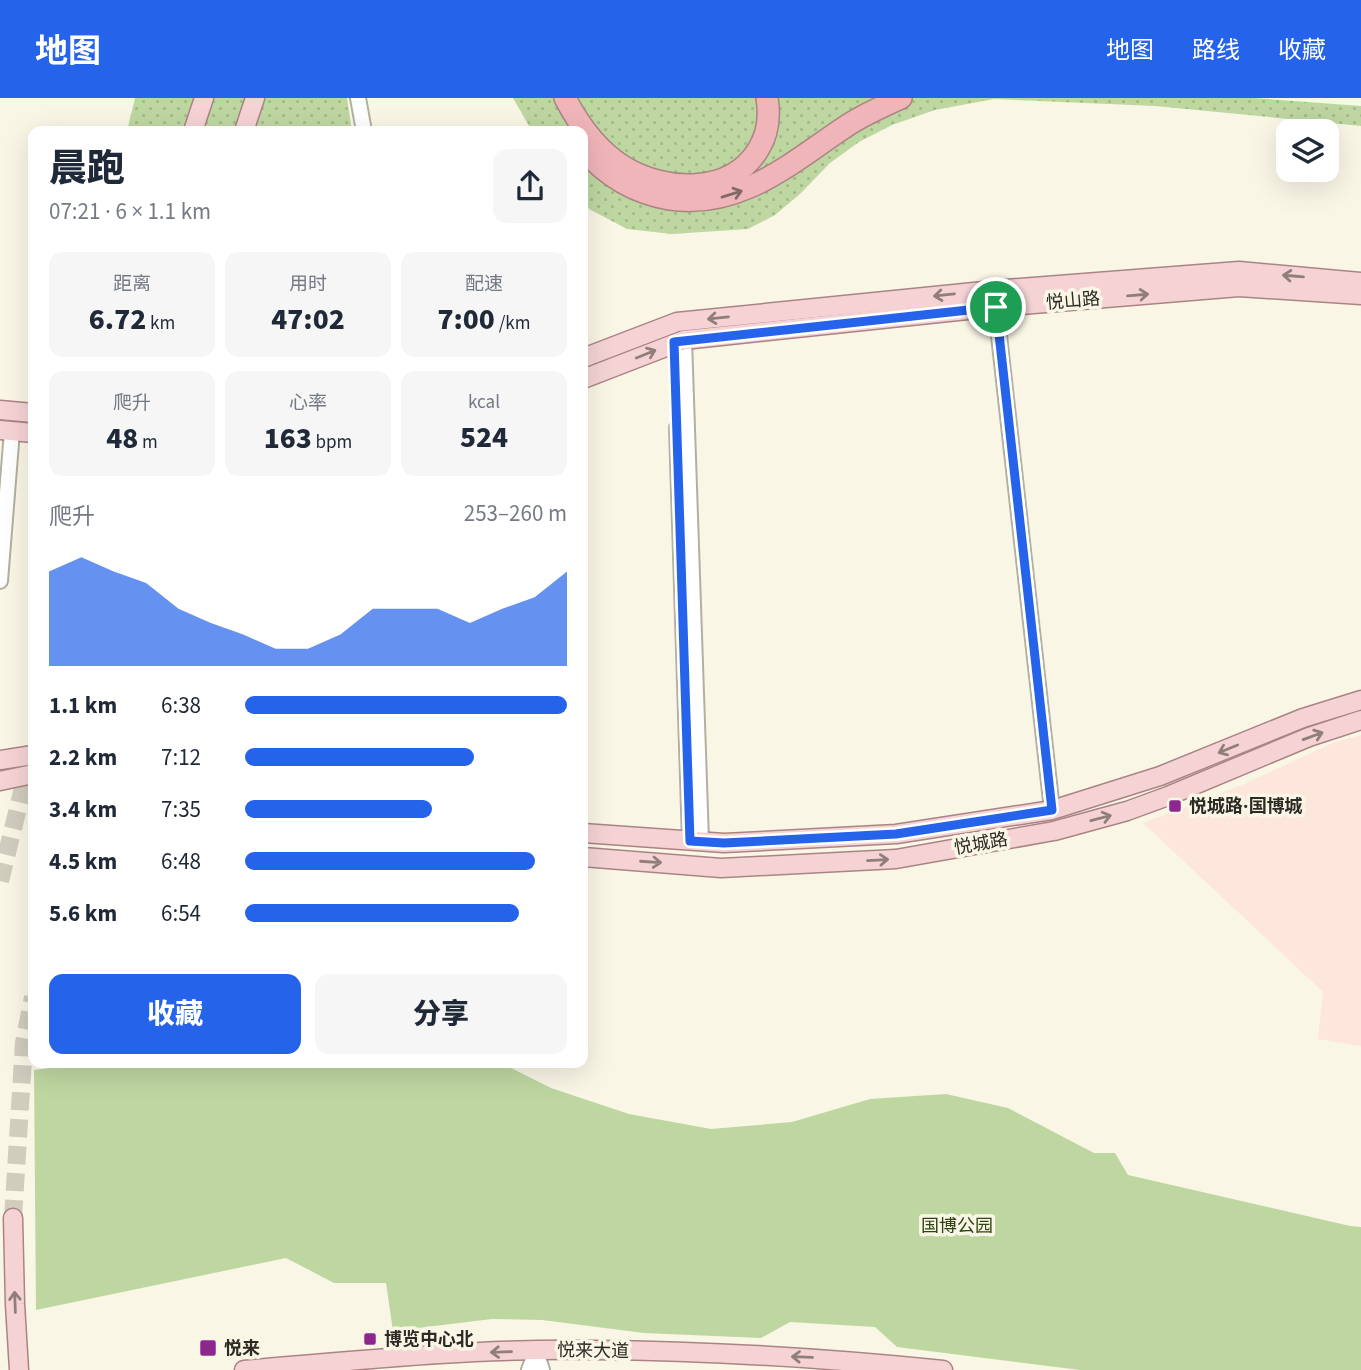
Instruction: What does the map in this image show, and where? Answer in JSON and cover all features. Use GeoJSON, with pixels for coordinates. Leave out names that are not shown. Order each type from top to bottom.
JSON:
{"type":"FeatureCollection","features":[{"type":"Feature","properties":{"kind":"highway"},"geometry":{"type":"LineString","coordinates":[[552,98],[567,126]]}},
{"type":"Feature","properties":{"kind":"highway"},"geometry":{"type":"LineString","coordinates":[[565,98],[582,126]]}},
{"type":"Feature","properties":{"kind":"highway"},"geometry":{"type":"LineString","coordinates":[[588,134],[604,152],[624,167],[654,179],[683,185],[718,181],[746,166],[762,144],[769,115],[767,98]]}},
{"type":"Feature","properties":{"kind":"highway"},"geometry":{"type":"LineString","coordinates":[[588,154],[614,179],[636,190],[681,200],[711,199],[757,185],[857,119],[901,98]]}},
{"type":"Feature","properties":{"kind":"main road"},"geometry":{"type":"LineString","coordinates":[[195,126],[204,98]]}},
{"type":"Feature","properties":{"kind":"main road"},"geometry":{"type":"LineString","coordinates":[[246,126],[254,98]]}},
{"type":"Feature","properties":{"kind":"main road","name":"悦山路"},"geometry":{"type":"LineString","coordinates":[[588,377],[679,341],[995,299],[1239,271],[1361,282]]}},
{"type":"Feature","properties":{"kind":"main road","name":"悦山路"},"geometry":{"type":"LineString","coordinates":[[588,356],[677,322],[995,299],[1239,287],[1361,295]]}},
{"type":"Feature","properties":{"kind":"main road"},"geometry":{"type":"LineString","coordinates":[[0,410],[28,413]]}},
{"type":"Feature","properties":{"kind":"main road"},"geometry":{"type":"LineString","coordinates":[[6,431],[28,433]]}},
{"type":"Feature","properties":{"kind":"main road","name":"悦城路"},"geometry":{"type":"LineString","coordinates":[[588,833],[724,843],[896,834],[1052,810],[1160,776],[1303,718],[1361,700]]}},
{"type":"Feature","properties":{"kind":"main road","name":"悦城路"},"geometry":{"type":"LineString","coordinates":[[588,857],[721,868],[909,857],[1054,831],[1127,811],[1309,737],[1361,720]]}},
{"type":"Feature","properties":{"kind":"main road"},"geometry":{"type":"LineString","coordinates":[[0,760],[28,756]]}},
{"type":"Feature","properties":{"kind":"main road"},"geometry":{"type":"LineString","coordinates":[[0,781],[28,775]]}},
{"type":"Feature","properties":{"kind":"main road"},"geometry":{"type":"LineString","coordinates":[[13,1218],[19,1370]]}},
{"type":"Feature","properties":{"kind":"main road","name":"悦来大道"},"geometry":{"type":"LineString","coordinates":[[244,1370],[536,1350],[827,1358],[943,1370]]}},
{"type":"Feature","properties":{"kind":"street"},"geometry":{"type":"LineString","coordinates":[[358,98],[362,126]]}},
{"type":"Feature","properties":{"kind":"street"},"geometry":{"type":"LineString","coordinates":[[995,299],[1052,810]]}},
{"type":"Feature","properties":{"kind":"street"},"geometry":{"type":"LineString","coordinates":[[679,341],[696,841]]}},
{"type":"Feature","properties":{"kind":"street"},"geometry":{"type":"LineString","coordinates":[[0,581],[6,431]]}},
{"type":"Feature","properties":{"kind":"street"},"geometry":{"type":"LineString","coordinates":[[529,1370],[536,1350]]}},
{"type":"Feature","properties":{"kind":"street"},"geometry":{"type":"LineString","coordinates":[[536,1350],[542,1370]]}},
{"type":"Feature","properties":{"kind":"shaded area"},"geometry":{"type":"Polygon","coordinates":[[[1361,735],[1361,1046],[1318,1039],[1323,992],[1143,823],[1242,785],[1335,742],[1361,735]]]}},
{"type":"Feature","properties":{"kind":"green space"},"geometry":{"type":"Polygon","coordinates":[[[135,98],[347,98],[351,126],[128,126],[135,98]]]}},
{"type":"Feature","properties":{"kind":"green space"},"geometry":{"type":"Polygon","coordinates":[[[513,98],[1254,98],[1361,106],[1361,126],[1339,124],[1339,119],[1289,119],[1155,106],[994,99],[935,110],[892,125],[859,142],[830,163],[775,215],[748,229],[672,234],[627,229],[588,208],[588,126],[529,126],[513,98]]]}},
{"type":"Feature","properties":{"kind":"green space","name":"国博公园"},"geometry":{"type":"Polygon","coordinates":[[[511,1068],[551,1088],[629,1114],[711,1129],[792,1122],[870,1099],[946,1094],[1008,1108],[1094,1153],[1115,1153],[1128,1175],[1361,1227],[1361,1370],[1080,1370],[897,1347],[875,1327],[790,1322],[761,1338],[644,1333],[542,1320],[492,1319],[393,1331],[386,1283],[334,1283],[286,1258],[36,1310],[34,1070],[511,1068]]]}},
{"type":"Feature","properties":{"kind":"tunnel"},"geometry":{"type":"LineString","coordinates":[[0,881],[28,768]]}},
{"type":"Feature","properties":{"kind":"tunnel"},"geometry":{"type":"LineString","coordinates":[[13,1218],[24,1043],[28,1023]]}},
{"type":"Feature","properties":{"kind":"place","name":"悦城路·国博城"},"geometry":{"type":"Point","coordinates":[1175,806]}},
{"type":"Feature","properties":{"kind":"place","name":"博览中心北"},"geometry":{"type":"Point","coordinates":[370,1339]}},
{"type":"Feature","properties":{"kind":"place","name":"悦来"},"geometry":{"type":"Point","coordinates":[208,1348]}},
{"type":"Feature","properties":{"kind":"route"},"geometry":{"type":"LineString","coordinates":[[996,307],[1052,810],[896,834],[724,843],[690,841],[674,342],[996,307]]}}]}
